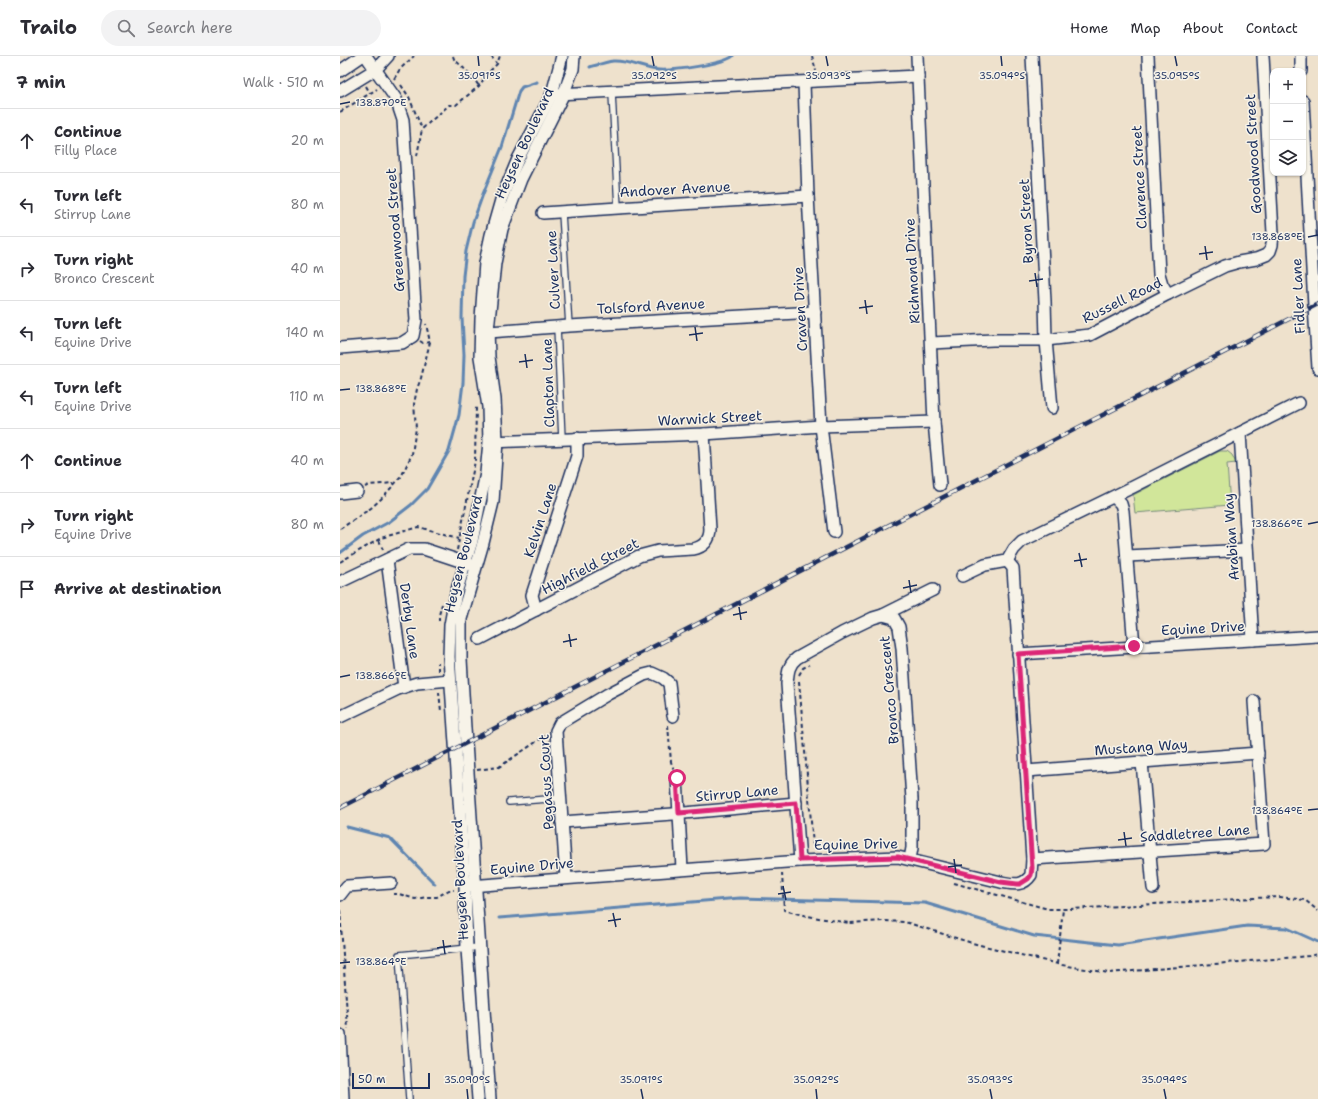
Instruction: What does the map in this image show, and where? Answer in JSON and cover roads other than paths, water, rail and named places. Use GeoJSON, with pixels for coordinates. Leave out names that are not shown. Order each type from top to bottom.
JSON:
{"type":"FeatureCollection","features":[{"type":"Feature","properties":{"kind":"street"},"geometry":{"type":"LineString","coordinates":[[340,71],[362,56]]}},
{"type":"Feature","properties":{"kind":"street","name":"Greenwood Street"},"geometry":{"type":"LineString","coordinates":[[340,348],[402,344],[413,336],[416,320],[402,120],[396,99],[366,56]]}},
{"type":"Feature","properties":{"kind":"street"},"geometry":{"type":"LineString","coordinates":[[340,90],[376,69],[388,56]]}},
{"type":"Feature","properties":{"kind":"street","name":"Heysen Boulevard"},"geometry":{"type":"LineString","coordinates":[[493,442],[480,357],[485,263],[501,200],[518,159],[552,94],[562,56]]}},
{"type":"Feature","properties":{"kind":"street","name":"Heysen Boulevard"},"geometry":{"type":"LineString","coordinates":[[478,1099],[467,949],[471,886],[461,619],[471,564],[472,541],[493,442],[495,399],[490,357],[489,332],[495,263],[502,229],[521,179],[563,95],[572,69],[574,56]]}},
{"type":"Feature","properties":{"kind":"street","name":"Richmond Drive"},"geometry":{"type":"LineString","coordinates":[[917,56],[934,422],[940,485]]}},
{"type":"Feature","properties":{"kind":"street","name":"Byron Street"},"geometry":{"type":"LineString","coordinates":[[1032,56],[1046,340],[1052,408]]}},
{"type":"Feature","properties":{"kind":"street","name":"Clarence Street"},"geometry":{"type":"LineString","coordinates":[[1148,56],[1160,274],[1162,284],[1168,294]]}},
{"type":"Feature","properties":{"kind":"street","name":"Goodwood Street"},"geometry":{"type":"LineString","coordinates":[[1262,56],[1272,222],[1272,244],[1270,251]]}},
{"type":"Feature","properties":{"kind":"street"},"geometry":{"type":"LineString","coordinates":[[1301,56],[1301,68]]}},
{"type":"Feature","properties":{"kind":"street"},"geometry":{"type":"LineString","coordinates":[[552,94],[612,93],[918,76]]}},
{"type":"Feature","properties":{"kind":"street","name":"Craven Drive"},"geometry":{"type":"LineString","coordinates":[[810,82],[808,196],[821,426],[834,532]]}},
{"type":"Feature","properties":{"kind":"street","name":"Fidler Lane"},"geometry":{"type":"LineString","coordinates":[[1303,104],[1318,368]]}},
{"type":"Feature","properties":{"kind":"street","name":"Andover Avenue"},"geometry":{"type":"LineString","coordinates":[[543,213],[808,196]]}},
{"type":"Feature","properties":{"kind":"street","name":"Russell Road"},"geometry":{"type":"LineString","coordinates":[[931,343],[993,340],[1046,340],[1090,334],[1225,266],[1256,259],[1266,255],[1270,251]]}},
{"type":"Feature","properties":{"kind":"street","name":"Tolsford Avenue"},"geometry":{"type":"LineString","coordinates":[[489,332],[815,312]]}},
{"type":"Feature","properties":{"kind":"street"},"geometry":{"type":"LineString","coordinates":[[962,576],[985,565],[1007,561],[1014,549],[1022,541],[1114,497],[1299,403]]}},
{"type":"Feature","properties":{"kind":"street","name":"Warwick Street"},"geometry":{"type":"LineString","coordinates":[[493,442],[704,434],[821,426],[934,422]]}},
{"type":"Feature","properties":{"kind":"street","name":"Arabian Way"},"geometry":{"type":"LineString","coordinates":[[1240,433],[1253,640]]}},
{"type":"Feature","properties":{"kind":"street","name":"Highfield Street"},"geometry":{"type":"LineString","coordinates":[[480,639],[639,556],[658,551],[698,548],[704,544],[709,537],[710,529],[704,434]]}},
{"type":"Feature","properties":{"kind":"street","name":"Kelvin Lane"},"geometry":{"type":"LineString","coordinates":[[536,610],[532,596],[577,456],[577,438]]}},
{"type":"Feature","properties":{"kind":"street"},"geometry":{"type":"LineString","coordinates":[[340,493],[357,491]]}},
{"type":"Feature","properties":{"kind":"street"},"geometry":{"type":"LineString","coordinates":[[1114,497],[1122,504],[1124,511],[1134,646]]}},
{"type":"Feature","properties":{"kind":"street"},"geometry":{"type":"LineString","coordinates":[[340,582],[410,549],[424,549],[471,564]]}},
{"type":"Feature","properties":{"kind":"street"},"geometry":{"type":"LineString","coordinates":[[1127,556],[1247,550]]}},
{"type":"Feature","properties":{"kind":"street","name":"Derby Lane"},"geometry":{"type":"LineString","coordinates":[[386,560],[404,687]]}},
{"type":"Feature","properties":{"kind":"street","name":"Equine Drive"},"geometry":{"type":"LineString","coordinates":[[471,886],[800,860],[898,857],[1001,882],[1017,884],[1025,882],[1031,875],[1032,859],[1012,568],[1007,561]]}},
{"type":"Feature","properties":{"kind":"street","name":"Heysen Boulevard"},"geometry":{"type":"LineString","coordinates":[[471,564],[456,593],[450,625],[449,657],[450,680],[471,886],[479,947],[490,1099]]}},
{"type":"Feature","properties":{"kind":"street"},"geometry":{"type":"LineString","coordinates":[[883,615],[933,590]]}},
{"type":"Feature","properties":{"kind":"street","name":"Bronco Crescent"},"geometry":{"type":"LineString","coordinates":[[800,860],[787,684],[791,662],[842,633],[873,618],[883,615],[894,618],[899,627],[902,648],[912,799],[912,848],[910,859]]}},
{"type":"Feature","properties":{"kind":"street","name":"Equine Drive"},"geometry":{"type":"LineString","coordinates":[[1018,654],[1318,636]]}},
{"type":"Feature","properties":{"kind":"street","name":"Pegasus Court"},"geometry":{"type":"LineString","coordinates":[[566,878],[556,731],[560,723],[594,702],[644,675],[652,673],[663,678],[669,683],[673,716]]}},
{"type":"Feature","properties":{"kind":"street"},"geometry":{"type":"LineString","coordinates":[[340,717],[398,689],[417,683],[450,680]]}},
{"type":"Feature","properties":{"kind":"street"},"geometry":{"type":"LineString","coordinates":[[1254,701],[1258,754]]}},
{"type":"Feature","properties":{"kind":"street","name":"Mustang Way"},"geometry":{"type":"LineString","coordinates":[[1026,770],[1258,754]]}},
{"type":"Feature","properties":{"kind":"street","name":"Saddletree Lane"},"geometry":{"type":"LineString","coordinates":[[1032,859],[1264,844],[1258,754]]}},
{"type":"Feature","properties":{"kind":"street"},"geometry":{"type":"LineString","coordinates":[[1142,762],[1153,888]]}},
{"type":"Feature","properties":{"kind":"street"},"geometry":{"type":"LineString","coordinates":[[677,778],[682,869]]}},
{"type":"Feature","properties":{"kind":"street","name":"Stirrup Lane"},"geometry":{"type":"LineString","coordinates":[[562,822],[796,803]]}},
{"type":"Feature","properties":{"kind":"street"},"geometry":{"type":"LineString","coordinates":[[340,895],[347,886],[389,888]]}},
{"type":"Feature","properties":{"kind":"street"},"geometry":{"type":"LineString","coordinates":[[343,1099],[344,1033]]}},
{"type":"Feature","properties":{"kind":"lane"},"geometry":{"type":"LineString","coordinates":[[612,93],[618,208]]}},
{"type":"Feature","properties":{"kind":"lane","name":"Culver Lane"},"geometry":{"type":"LineString","coordinates":[[562,212],[569,326]]}},
{"type":"Feature","properties":{"kind":"lane","name":"Clapton Lane"},"geometry":{"type":"LineString","coordinates":[[557,327],[562,439]]}},
{"type":"Feature","properties":{"kind":"lane"},"geometry":{"type":"LineString","coordinates":[[509,802],[561,798]]}},
{"type":"Feature","properties":{"kind":"lane"},"geometry":{"type":"LineString","coordinates":[[409,1099],[399,955],[479,947]]}},
{"type":"Feature","properties":{"kind":"waterway"},"geometry":{"type":"LineString","coordinates":[[590,67],[610,61],[619,61],[659,70],[674,69],[720,62],[733,56]]}},
{"type":"Feature","properties":{"kind":"waterway"},"geometry":{"type":"LineString","coordinates":[[340,553],[363,536],[389,522],[411,505],[427,489],[449,451],[459,415],[463,383],[464,355],[462,318],[463,276],[466,251],[473,222],[502,147],[519,91],[522,87],[537,82]]}},
{"type":"Feature","properties":{"kind":"waterway"},"geometry":{"type":"LineString","coordinates":[[347,827],[390,838],[435,884]]}},
{"type":"Feature","properties":{"kind":"waterway"},"geometry":{"type":"LineString","coordinates":[[499,918],[740,898],[925,903],[1034,936],[1118,945],[1247,926],[1287,928],[1318,942]]}},
{"type":"Feature","properties":{"kind":"railway"},"geometry":{"type":"LineString","coordinates":[[340,808],[1318,304]]}}]}
